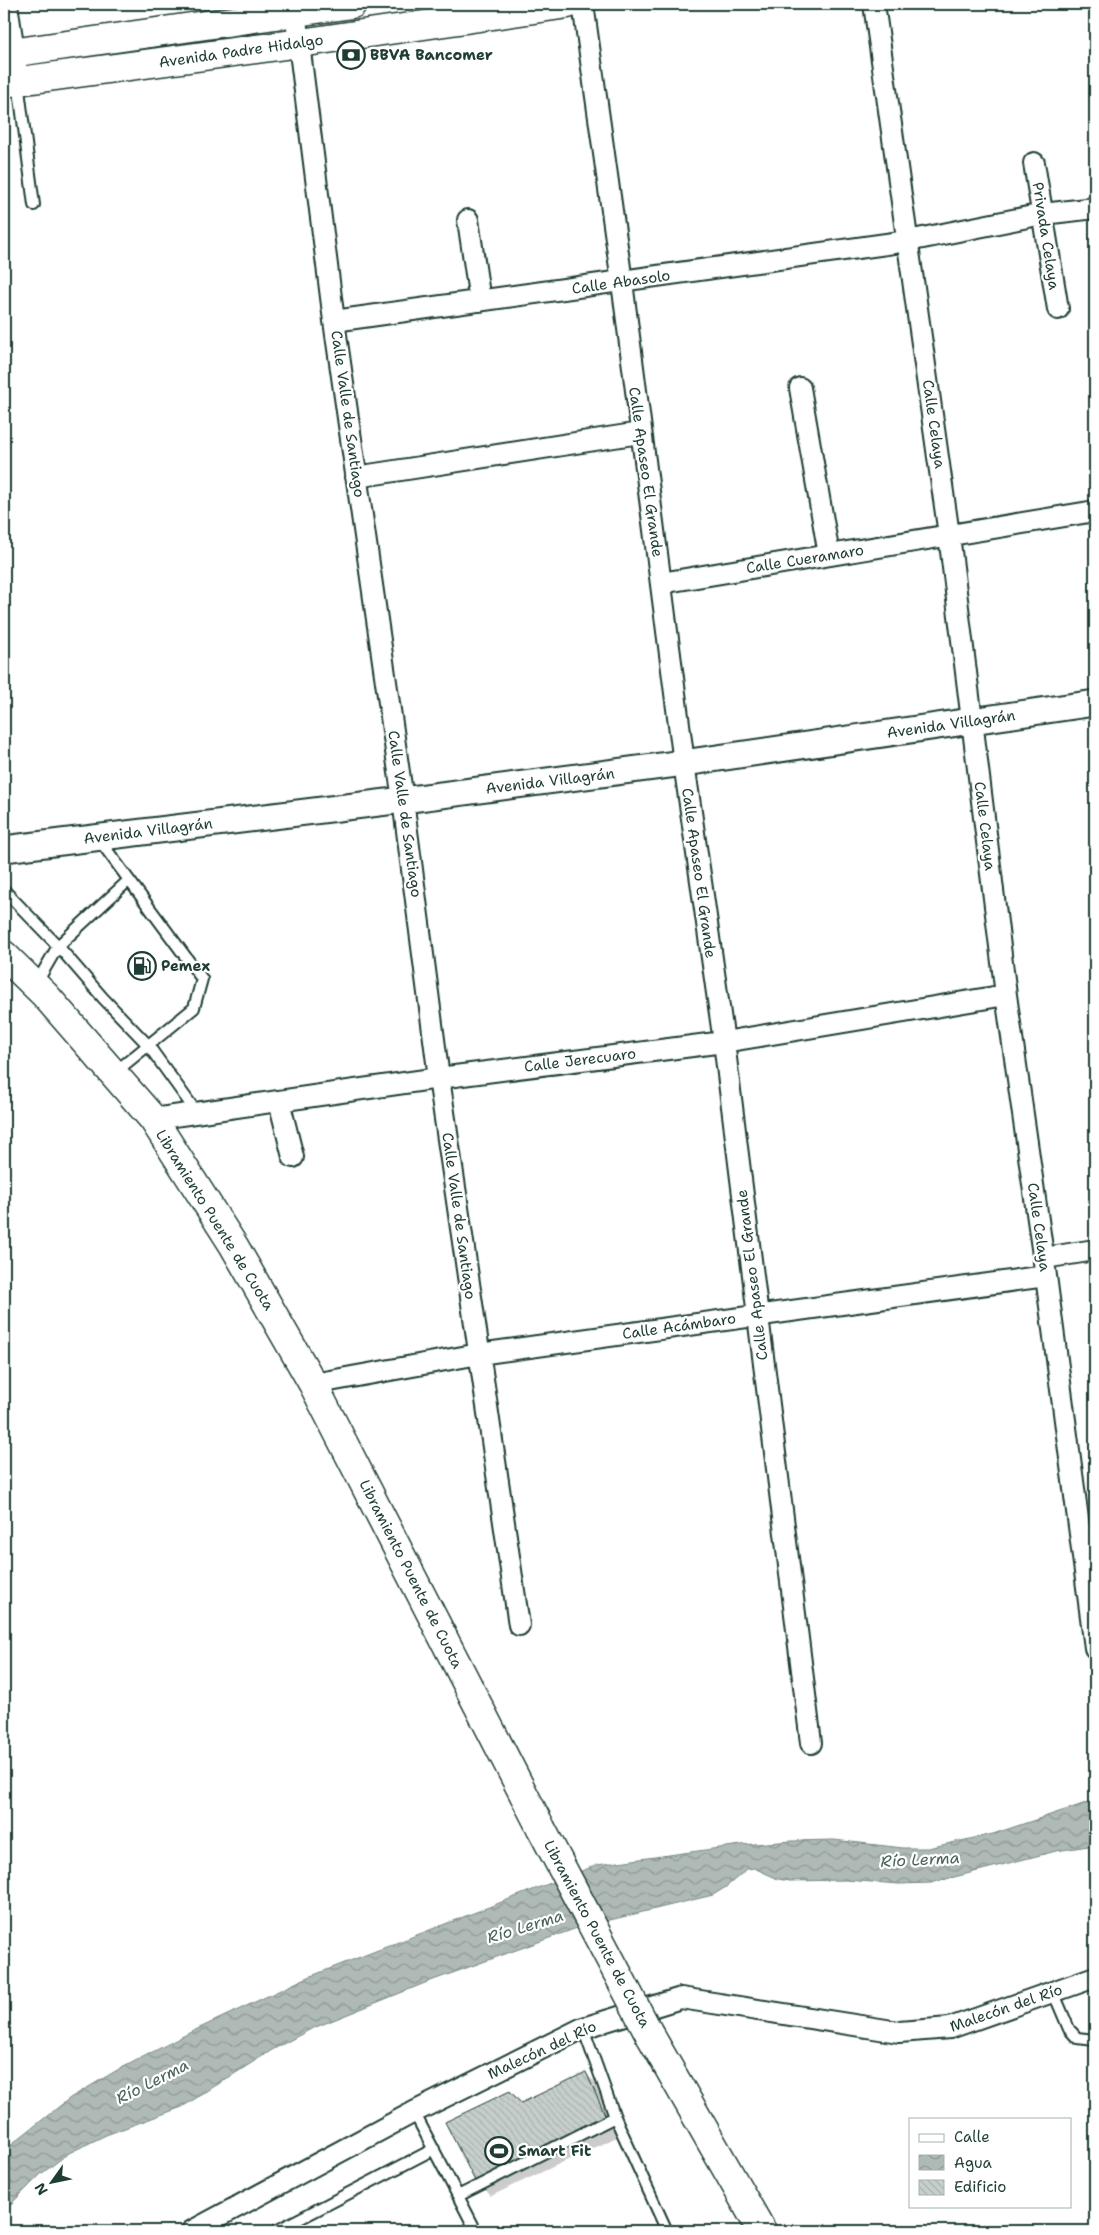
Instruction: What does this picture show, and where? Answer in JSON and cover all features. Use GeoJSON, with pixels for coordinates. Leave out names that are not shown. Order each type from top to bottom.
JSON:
{"type":"FeatureCollection","features":[{"type":"Feature","properties":{"kind":"main road","name":"Avenida Padre Hidalgo"},"geometry":{"type":"LineString","coordinates":[[9,53],[159,32],[294,8],[352,4]]}},
{"type":"Feature","properties":{"kind":"main road","name":"Avenida Padre Hidalgo"},"geometry":{"type":"LineString","coordinates":[[11,82],[568,4]]}},
{"type":"Feature","properties":{"kind":"main road"},"geometry":{"type":"LineString","coordinates":[[159,32],[164,61]]}},
{"type":"Feature","properties":{"kind":"main road","name":"Libramiento Puente de Cuota"},"geometry":{"type":"LineString","coordinates":[[4,955],[35,985],[153,1119],[234,1246],[313,1384],[541,1828],[650,2035],[762,2231]]}},
{"type":"Feature","properties":{"kind":"street"},"geometry":{"type":"LineString","coordinates":[[7,4],[11,82]]}},
{"type":"Feature","properties":{"kind":"street","name":"Calle Apaseo El Grande"},"geometry":{"type":"LineString","coordinates":[[584,4],[684,763],[724,1042],[756,1316],[811,1743]]}},
{"type":"Feature","properties":{"kind":"street","name":"Calle Celaya"},"geometry":{"type":"LineString","coordinates":[[874,4],[949,535],[1006,995],[1045,1267],[1095,1648]]}},
{"type":"Feature","properties":{"kind":"street","name":"Calle Valle de Santiago"},"geometry":{"type":"LineString","coordinates":[[294,8],[300,43],[334,321],[403,800],[439,1078],[518,1625]]}},
{"type":"Feature","properties":{"kind":"street","name":"Privada Celaya"},"geometry":{"type":"LineString","coordinates":[[1034,163],[1058,308]]}},
{"type":"Feature","properties":{"kind":"street","name":"Calle Abasolo"},"geometry":{"type":"LineString","coordinates":[[334,321],[908,241],[1043,214],[1095,208]]}},
{"type":"Feature","properties":{"kind":"street"},"geometry":{"type":"LineString","coordinates":[[468,220],[480,301]]}},
{"type":"Feature","properties":{"kind":"street"},"geometry":{"type":"LineString","coordinates":[[800,388],[829,555]]}},
{"type":"Feature","properties":{"kind":"street"},"geometry":{"type":"LineString","coordinates":[[356,477],[640,433]]}},
{"type":"Feature","properties":{"kind":"street","name":"Calle Cueramaro"},"geometry":{"type":"LineString","coordinates":[[661,583],[1095,511]]}},
{"type":"Feature","properties":{"kind":"street","name":"Avenida Villagrán"},"geometry":{"type":"LineString","coordinates":[[4,849],[684,763],[1095,703]]}},
{"type":"Feature","properties":{"kind":"street","name":"Calle Jerecuaro"},"geometry":{"type":"LineString","coordinates":[[153,1119],[439,1078],[724,1042],[1006,995]]}},
{"type":"Feature","properties":{"kind":"street"},"geometry":{"type":"LineString","coordinates":[[279,1101],[293,1157]]}},
{"type":"Feature","properties":{"kind":"street"},"geometry":{"type":"LineString","coordinates":[[1045,1267],[1095,1250]]}},
{"type":"Feature","properties":{"kind":"street","name":"Calle Acámbaro"},"geometry":{"type":"LineString","coordinates":[[313,1384],[479,1354],[756,1316],[1045,1267]]}},
{"type":"Feature","properties":{"kind":"street","name":"Malecón del Río"},"geometry":{"type":"LineString","coordinates":[[192,2231],[414,2112],[583,2028],[681,1998],[899,2032],[950,2028],[1052,1989],[1095,1977]]}},
{"type":"Feature","properties":{"kind":"lane"},"geometry":{"type":"LineString","coordinates":[[11,82],[34,205]]}},
{"type":"Feature","properties":{"kind":"lane"},"geometry":{"type":"LineString","coordinates":[[97,837],[202,979],[194,1008],[114,1074]]}},
{"type":"Feature","properties":{"kind":"lane"},"geometry":{"type":"LineString","coordinates":[[35,985],[58,946],[129,880]]}},
{"type":"Feature","properties":{"kind":"lane"},"geometry":{"type":"LineString","coordinates":[[4,890],[148,1045],[197,1113]]}},
{"type":"Feature","properties":{"kind":"lane"},"geometry":{"type":"LineString","coordinates":[[1052,1989],[1069,2029],[1078,2038],[1095,2040]]}},
{"type":"Feature","properties":{"kind":"lane"},"geometry":{"type":"LineString","coordinates":[[583,2028],[615,2117],[667,2231]]}},
{"type":"Feature","properties":{"kind":"lane"},"geometry":{"type":"LineString","coordinates":[[414,2112],[476,2231]]}},
{"type":"Feature","properties":{"kind":"lane"},"geometry":{"type":"LineString","coordinates":[[458,2196],[615,2117]]}},
{"type":"Feature","properties":{"kind":"lane"},"geometry":{"type":"LineString","coordinates":[[276,2231],[434,2149]]}},
{"type":"Feature","properties":{"kind":"water","name":"Río Lerma"},"geometry":{"type":"Polygon","coordinates":[[[1095,1800],[1095,1845],[1056,1851],[931,1883],[899,1884],[845,1880],[790,1881],[778,1879],[754,1868],[747,1869],[726,1887],[713,1895],[577,1928],[425,1983],[311,2029],[272,2050],[182,2107],[106,2135],[69,2153],[41,2174],[4,2211],[4,2150],[70,2098],[114,2072],[191,2032],[306,1978],[597,1865],[741,1845],[792,1841],[834,1840],[903,1848],[928,1848],[993,1834],[1095,1800]]]}},
{"type":"Feature","properties":{"kind":"building","name":"Smart Fit"},"geometry":{"type":"Polygon","coordinates":[[[586,2072],[607,2119],[475,2181],[445,2122],[510,2091],[521,2103],[586,2072]]]}},
{"type":"Feature","properties":{"kind":"place","name":"BBVA Bancomer"},"geometry":{"type":"Point","coordinates":[351,55]}},
{"type":"Feature","properties":{"kind":"place","name":"Pemex"},"geometry":{"type":"Point","coordinates":[142,966]}},
{"type":"Feature","properties":{"kind":"place","name":"Smart Fit"},"geometry":{"type":"Point","coordinates":[499,2151]}}]}
